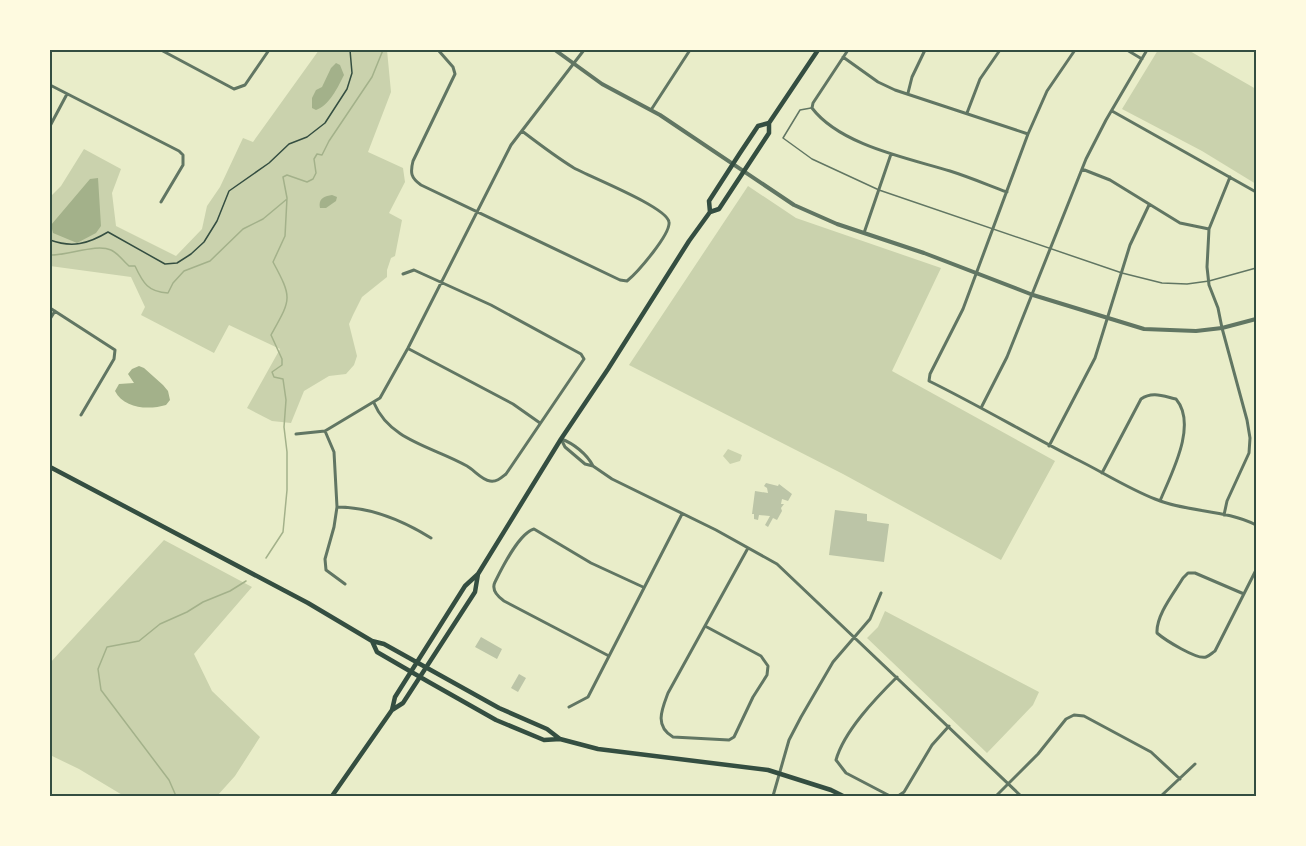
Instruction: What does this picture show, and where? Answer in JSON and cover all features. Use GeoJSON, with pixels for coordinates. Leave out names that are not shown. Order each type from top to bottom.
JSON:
{"type":"FeatureCollection","features":[{"type":"Feature","properties":{"kind":"main road"},"geometry":{"type":"LineString","coordinates":[[332,796],[392,710],[395,698],[465,586],[478,574],[561,439],[710,212],[719,209],[769,133],[769,123],[818,50]]}},
{"type":"Feature","properties":{"kind":"main road"},"geometry":{"type":"LineString","coordinates":[[710,212],[709,201],[758,126],[769,123]]}},
{"type":"Feature","properties":{"kind":"main road"},"geometry":{"type":"LineString","coordinates":[[50,466],[308,603],[372,641],[384,644],[499,708],[547,729],[560,739]]}},
{"type":"Feature","properties":{"kind":"main road"},"geometry":{"type":"LineString","coordinates":[[392,710],[404,703],[475,592],[478,574]]}},
{"type":"Feature","properties":{"kind":"main road"},"geometry":{"type":"LineString","coordinates":[[372,641],[377,652],[411,672],[496,720],[544,740],[560,739],[598,749],[768,770],[843,796]]}},
{"type":"Feature","properties":{"kind":"street"},"geometry":{"type":"LineString","coordinates":[[161,50],[229,87],[238,89],[245,85],[269,50]]}},
{"type":"Feature","properties":{"kind":"street"},"geometry":{"type":"LineString","coordinates":[[555,50],[602,84],[651,110],[794,205],[829,221],[975,272],[1033,295],[1144,329],[1196,331],[1222,328],[1257,319]]}},
{"type":"Feature","properties":{"kind":"street"},"geometry":{"type":"LineString","coordinates":[[297,434],[325,431],[374,404],[380,398],[442,283],[504,157],[584,50]]}},
{"type":"Feature","properties":{"kind":"street"},"geometry":{"type":"LineString","coordinates":[[651,110],[690,50]]}},
{"type":"Feature","properties":{"kind":"street"},"geometry":{"type":"LineString","coordinates":[[848,50],[819,93],[812,108],[826,122],[845,134],[891,154],[1007,192]]}},
{"type":"Feature","properties":{"kind":"street"},"geometry":{"type":"LineString","coordinates":[[908,93],[912,76],[926,50]]}},
{"type":"Feature","properties":{"kind":"street"},"geometry":{"type":"LineString","coordinates":[[967,113],[980,79],[1000,50]]}},
{"type":"Feature","properties":{"kind":"street"},"geometry":{"type":"LineString","coordinates":[[1076,50],[1047,91],[1028,134],[963,309],[930,374],[929,381],[981,407],[1048,446],[1160,501],[1232,516],[1257,525]]}},
{"type":"Feature","properties":{"kind":"street"},"geometry":{"type":"LineString","coordinates":[[1127,50],[1142,59]]}},
{"type":"Feature","properties":{"kind":"street"},"geometry":{"type":"LineString","coordinates":[[981,407],[1007,357],[1086,159],[1147,50]]}},
{"type":"Feature","properties":{"kind":"street"},"geometry":{"type":"LineString","coordinates":[[439,51],[453,67],[455,74],[413,161],[411,175],[421,185],[620,280],[627,281],[637,273],[667,230],[670,223],[668,219],[659,209],[571,166],[522,131]]}},
{"type":"Feature","properties":{"kind":"street"},"geometry":{"type":"LineString","coordinates":[[843,57],[878,82],[1028,134]]}},
{"type":"Feature","properties":{"kind":"street"},"geometry":{"type":"LineString","coordinates":[[50,85],[183,155],[183,165],[161,202]]}},
{"type":"Feature","properties":{"kind":"street"},"geometry":{"type":"LineString","coordinates":[[50,126],[67,94]]}},
{"type":"Feature","properties":{"kind":"street"},"geometry":{"type":"LineString","coordinates":[[1112,111],[1257,192]]}},
{"type":"Feature","properties":{"kind":"street"},"geometry":{"type":"LineString","coordinates":[[864,233],[891,154]]}},
{"type":"Feature","properties":{"kind":"street"},"geometry":{"type":"LineString","coordinates":[[1082,169],[1110,180],[1180,223],[1209,229]]}},
{"type":"Feature","properties":{"kind":"street"},"geometry":{"type":"LineString","coordinates":[[1224,515],[1227,501],[1250,446],[1247,420],[1209,281],[1207,258],[1209,229],[1230,177]]}},
{"type":"Feature","properties":{"kind":"street"},"geometry":{"type":"LineString","coordinates":[[1048,446],[1095,358],[1130,245],[1149,205]]}},
{"type":"Feature","properties":{"kind":"street"},"geometry":{"type":"LineString","coordinates":[[374,404],[384,422],[394,431],[467,466],[492,482],[500,480],[506,474],[584,359],[581,354],[491,305],[414,270],[403,273]]}},
{"type":"Feature","properties":{"kind":"street"},"geometry":{"type":"LineString","coordinates":[[50,308],[115,350],[114,359],[81,415]]}},
{"type":"Feature","properties":{"kind":"street"},"geometry":{"type":"LineString","coordinates":[[50,319],[55,311]]}},
{"type":"Feature","properties":{"kind":"street"},"geometry":{"type":"LineString","coordinates":[[408,348],[513,404],[540,423]]}},
{"type":"Feature","properties":{"kind":"street"},"geometry":{"type":"LineString","coordinates":[[1102,473],[1141,399],[1148,394],[1176,399],[1182,410],[1184,438],[1160,501]]}},
{"type":"Feature","properties":{"kind":"street"},"geometry":{"type":"LineString","coordinates":[[325,431],[334,452],[337,507],[325,559],[326,570],[345,584]]}},
{"type":"Feature","properties":{"kind":"street"},"geometry":{"type":"LineString","coordinates":[[561,439],[565,447],[585,464],[593,466],[612,479],[748,547],[777,564],[1022,796]]}},
{"type":"Feature","properties":{"kind":"street"},"geometry":{"type":"LineString","coordinates":[[561,439],[568,441],[590,459],[593,466]]}},
{"type":"Feature","properties":{"kind":"street"},"geometry":{"type":"LineString","coordinates":[[337,507],[375,511],[417,529],[431,538]]}},
{"type":"Feature","properties":{"kind":"street"},"geometry":{"type":"LineString","coordinates":[[569,708],[588,697],[682,514]]}},
{"type":"Feature","properties":{"kind":"street"},"geometry":{"type":"LineString","coordinates":[[609,656],[504,600],[494,591],[493,586],[516,545],[529,530],[534,529],[591,563],[643,587]]}},
{"type":"Feature","properties":{"kind":"street"},"geometry":{"type":"LineString","coordinates":[[705,626],[761,657],[768,666],[767,675],[753,697],[734,737],[729,740],[673,736],[666,733],[661,725],[661,712],[668,693],[748,547]]}},
{"type":"Feature","properties":{"kind":"street"},"geometry":{"type":"LineString","coordinates":[[1244,594],[1196,573],[1188,573],[1161,616],[1157,633],[1196,656],[1204,658],[1209,656],[1215,651],[1257,570]]}},
{"type":"Feature","properties":{"kind":"street"},"geometry":{"type":"LineString","coordinates":[[773,796],[789,740],[801,717],[833,662],[870,619],[881,593]]}},
{"type":"Feature","properties":{"kind":"street"},"geometry":{"type":"LineString","coordinates":[[890,796],[846,773],[836,760],[857,724],[875,700],[897,677]]}},
{"type":"Feature","properties":{"kind":"street"},"geometry":{"type":"LineString","coordinates":[[996,796],[1038,754],[1066,719],[1079,715],[1151,752],[1180,778]]}},
{"type":"Feature","properties":{"kind":"street"},"geometry":{"type":"LineString","coordinates":[[898,796],[904,792],[932,745],[949,726]]}},
{"type":"Feature","properties":{"kind":"street"},"geometry":{"type":"LineString","coordinates":[[1161,796],[1195,764]]}},
{"type":"Feature","properties":{"kind":"lane"},"geometry":{"type":"LineString","coordinates":[[812,108],[800,110],[783,138],[812,159],[879,190],[1122,273],[1162,283],[1187,284],[1209,281],[1257,268]]}},
{"type":"Feature","properties":{"kind":"path"},"geometry":{"type":"LineString","coordinates":[[50,240],[62,245],[74,245],[93,241],[108,232],[165,264],[177,263],[184,259],[204,242],[217,221],[230,192],[269,163],[289,144],[307,137],[325,123],[347,89],[352,73],[350,50]]}},
{"type":"Feature","properties":{"kind":"shaded area"},"geometry":{"type":"Polygon","coordinates":[[[319,50],[387,50],[391,92],[368,152],[403,168],[405,182],[389,213],[402,220],[395,256],[391,258],[387,277],[362,297],[349,324],[357,356],[354,365],[346,374],[329,376],[304,391],[291,423],[272,421],[247,408],[280,349],[229,325],[214,353],[141,315],[145,307],[131,277],[50,266],[50,197],[61,186],[84,149],[121,169],[112,193],[116,226],[176,256],[202,229],[207,206],[220,187],[243,138],[253,142],[319,50]]]}},
{"type":"Feature","properties":{"kind":"shaded area"},"geometry":{"type":"Polygon","coordinates":[[[1158,50],[1188,50],[1256,89],[1256,184],[1202,151],[1122,109],[1158,50]]]}},
{"type":"Feature","properties":{"kind":"shaded area"},"geometry":{"type":"Polygon","coordinates":[[[336,63],[340,65],[344,75],[329,100],[316,110],[312,108],[312,98],[316,90],[322,87],[336,63]]]}},
{"type":"Feature","properties":{"kind":"shaded area"},"geometry":{"type":"Polygon","coordinates":[[[98,178],[101,226],[96,233],[77,243],[53,233],[51,225],[90,179],[98,178]]]}},
{"type":"Feature","properties":{"kind":"shaded area"},"geometry":{"type":"Polygon","coordinates":[[[748,186],[796,218],[941,268],[892,371],[1055,461],[1001,560],[843,474],[629,365],[748,186]]]}},
{"type":"Feature","properties":{"kind":"shaded area"},"geometry":{"type":"Polygon","coordinates":[[[332,195],[337,197],[336,201],[326,208],[320,208],[322,198],[332,195]]]}},
{"type":"Feature","properties":{"kind":"shaded area"},"geometry":{"type":"Polygon","coordinates":[[[139,366],[168,391],[170,400],[166,405],[138,407],[119,397],[115,391],[119,384],[134,383],[128,374],[139,366]]]}},
{"type":"Feature","properties":{"kind":"shaded area"},"geometry":{"type":"Polygon","coordinates":[[[728,449],[742,455],[740,461],[730,464],[723,456],[728,449]]]}},
{"type":"Feature","properties":{"kind":"shaded area"},"geometry":{"type":"Polygon","coordinates":[[[164,540],[252,587],[194,654],[212,691],[260,737],[235,776],[217,796],[124,796],[79,769],[50,755],[50,663],[164,540]]]}},
{"type":"Feature","properties":{"kind":"shaded area"},"geometry":{"type":"Polygon","coordinates":[[[885,611],[1039,692],[1033,705],[987,753],[867,638],[878,627],[885,611]]]}},
{"type":"Feature","properties":{"kind":"building"},"geometry":{"type":"Polygon","coordinates":[[[766,483],[778,486],[779,484],[792,494],[788,501],[782,499],[781,504],[784,504],[782,511],[777,520],[773,518],[768,527],[765,525],[770,516],[759,515],[758,520],[754,519],[754,514],[752,514],[755,491],[768,493],[764,486],[766,483]]]}},
{"type":"Feature","properties":{"kind":"building"},"geometry":{"type":"Polygon","coordinates":[[[835,510],[867,514],[867,521],[889,524],[884,562],[829,555],[835,510]]]}},
{"type":"Feature","properties":{"kind":"building"},"geometry":{"type":"Polygon","coordinates":[[[481,637],[502,649],[497,659],[475,647],[481,637]]]}},
{"type":"Feature","properties":{"kind":"building"},"geometry":{"type":"Polygon","coordinates":[[[519,674],[526,678],[518,692],[511,688],[519,674]]]}},
{"type":"Feature","properties":{"kind":"waterway"},"geometry":{"type":"LineString","coordinates":[[266,558],[283,532],[287,490],[287,452],[284,427],[286,400],[283,379],[274,377],[272,372],[282,365],[282,359],[271,335],[283,314],[287,299],[284,284],[273,262],[285,236],[287,198],[283,177],[287,175],[307,182],[313,179],[316,173],[314,159],[317,154],[322,155],[372,77],[383,50]]}},
{"type":"Feature","properties":{"kind":"waterway"},"geometry":{"type":"LineString","coordinates":[[50,255],[105,248],[118,255],[129,266],[135,266],[147,286],[156,291],[168,293],[173,283],[184,271],[210,261],[243,229],[263,219],[287,199]]}},
{"type":"Feature","properties":{"kind":"waterway"},"geometry":{"type":"LineString","coordinates":[[176,796],[169,780],[101,690],[98,669],[107,647],[139,641],[160,624],[246,581]]}}]}
